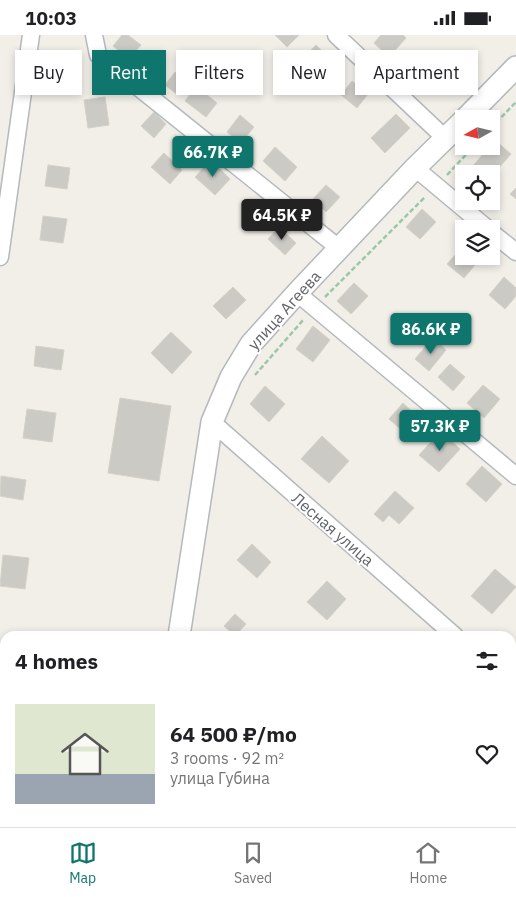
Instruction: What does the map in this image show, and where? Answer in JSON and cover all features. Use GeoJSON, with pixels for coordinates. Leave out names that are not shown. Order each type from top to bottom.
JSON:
{"type":"FeatureCollection","features":[{"type":"Feature","properties":{"kind":"street"},"geometry":{"type":"LineString","coordinates":[[0,257],[30,35]]}},
{"type":"Feature","properties":{"kind":"street"},"geometry":{"type":"LineString","coordinates":[[94,35],[98,55],[340,249]]}},
{"type":"Feature","properties":{"kind":"street"},"geometry":{"type":"LineString","coordinates":[[336,35],[446,139]]}},
{"type":"Feature","properties":{"kind":"street","name":"улица Агеева"},"geometry":{"type":"LineString","coordinates":[[475,110],[516,67]]}},
{"type":"Feature","properties":{"kind":"street","name":"улица Агеева"},"geometry":{"type":"LineString","coordinates":[[180,631],[212,421],[231,377],[251,344],[297,293],[415,168],[455,130]]}},
{"type":"Feature","properties":{"kind":"street"},"geometry":{"type":"LineString","coordinates":[[415,168],[477,220]]}},
{"type":"Feature","properties":{"kind":"street"},"geometry":{"type":"LineString","coordinates":[[500,239],[516,252]]}},
{"type":"Feature","properties":{"kind":"street"},"geometry":{"type":"LineString","coordinates":[[297,293],[516,476]]}},
{"type":"Feature","properties":{"kind":"street","name":"Лесная улица"},"geometry":{"type":"LineString","coordinates":[[212,421],[449,631]]}},
{"type":"Feature","properties":{"kind":"path"},"geometry":{"type":"LineString","coordinates":[[500,119],[516,102]]}},
{"type":"Feature","properties":{"kind":"path"},"geometry":{"type":"LineString","coordinates":[[252,379],[314,307],[465,155]]}},
{"type":"Feature","properties":{"kind":"building"},"geometry":{"type":"Polygon","coordinates":[[[122,35],[128,35],[141,45],[137,50],[118,50],[113,46],[122,35]]]}},
{"type":"Feature","properties":{"kind":"building"},"geometry":{"type":"Polygon","coordinates":[[[275,35],[299,35],[287,47],[275,35]]]}},
{"type":"Feature","properties":{"kind":"building"},"geometry":{"type":"Polygon","coordinates":[[[381,35],[403,35],[406,38],[395,50],[382,50],[374,43],[381,35]]]}},
{"type":"Feature","properties":{"kind":"building"},"geometry":{"type":"Polygon","coordinates":[[[316,45],[321,50],[311,50],[316,45]]]}},
{"type":"Feature","properties":{"kind":"building"},"geometry":{"type":"Polygon","coordinates":[[[175,72],[176,93],[166,84],[175,72]]]}},
{"type":"Feature","properties":{"kind":"building"},"geometry":{"type":"Polygon","coordinates":[[[352,81],[355,83],[355,95],[367,95],[357,108],[341,95],[345,95],[345,90],[352,81]]]}},
{"type":"Feature","properties":{"kind":"building"},"geometry":{"type":"Polygon","coordinates":[[[189,95],[207,95],[217,103],[206,117],[185,101],[189,95]]]}},
{"type":"Feature","properties":{"kind":"building"},"geometry":{"type":"Polygon","coordinates":[[[105,97],[109,125],[88,128],[84,100],[105,97]]]}},
{"type":"Feature","properties":{"kind":"building"},"geometry":{"type":"Polygon","coordinates":[[[154,112],[166,124],[154,138],[141,126],[154,112]]]}},
{"type":"Feature","properties":{"kind":"building"},"geometry":{"type":"Polygon","coordinates":[[[396,114],[410,128],[385,153],[371,138],[396,114]]]}},
{"type":"Feature","properties":{"kind":"building"},"geometry":{"type":"Polygon","coordinates":[[[240,115],[254,127],[241,143],[227,132],[240,115]]]}},
{"type":"Feature","properties":{"kind":"building"},"geometry":{"type":"Polygon","coordinates":[[[500,144],[511,154],[500,167],[500,165],[474,165],[482,155],[500,155],[500,144]]]}},
{"type":"Feature","properties":{"kind":"building"},"geometry":{"type":"Polygon","coordinates":[[[275,147],[297,167],[285,181],[263,161],[275,147]]]}},
{"type":"Feature","properties":{"kind":"building"},"geometry":{"type":"Polygon","coordinates":[[[164,153],[182,170],[170,184],[151,167],[164,153]]]}},
{"type":"Feature","properties":{"kind":"building"},"geometry":{"type":"Polygon","coordinates":[[[211,160],[230,179],[215,195],[195,177],[211,160]]]}},
{"type":"Feature","properties":{"kind":"building"},"geometry":{"type":"Polygon","coordinates":[[[48,165],[70,168],[67,189],[45,186],[48,165]]]}},
{"type":"Feature","properties":{"kind":"building"},"geometry":{"type":"Polygon","coordinates":[[[326,185],[340,197],[326,212],[313,199],[326,185]]]}},
{"type":"Feature","properties":{"kind":"building"},"geometry":{"type":"Polygon","coordinates":[[[516,188],[516,199],[510,194],[516,188]]]}},
{"type":"Feature","properties":{"kind":"building"},"geometry":{"type":"Polygon","coordinates":[[[422,209],[436,222],[420,239],[406,227],[422,209]]]}},
{"type":"Feature","properties":{"kind":"building"},"geometry":{"type":"Polygon","coordinates":[[[43,216],[67,219],[63,243],[40,240],[43,216]]]}},
{"type":"Feature","properties":{"kind":"building"},"geometry":{"type":"Polygon","coordinates":[[[279,227],[296,243],[285,255],[268,239],[279,227]]]}},
{"type":"Feature","properties":{"kind":"building"},"geometry":{"type":"Polygon","coordinates":[[[455,255],[455,265],[475,265],[464,278],[447,264],[455,255]]]}},
{"type":"Feature","properties":{"kind":"building"},"geometry":{"type":"Polygon","coordinates":[[[504,277],[516,288],[516,296],[505,309],[489,295],[504,277]]]}},
{"type":"Feature","properties":{"kind":"building"},"geometry":{"type":"Polygon","coordinates":[[[354,283],[368,296],[351,314],[337,301],[354,283]]]}},
{"type":"Feature","properties":{"kind":"building"},"geometry":{"type":"Polygon","coordinates":[[[233,287],[246,300],[226,319],[213,306],[233,287]]]}},
{"type":"Feature","properties":{"kind":"building"},"geometry":{"type":"Polygon","coordinates":[[[313,326],[330,340],[313,362],[296,349],[313,326]]]}},
{"type":"Feature","properties":{"kind":"building"},"geometry":{"type":"Polygon","coordinates":[[[171,332],[192,352],[172,374],[151,353],[171,332]]]}},
{"type":"Feature","properties":{"kind":"building"},"geometry":{"type":"Polygon","coordinates":[[[433,338],[446,350],[429,371],[415,359],[433,338]]]}},
{"type":"Feature","properties":{"kind":"building"},"geometry":{"type":"Polygon","coordinates":[[[36,346],[64,350],[61,370],[34,366],[36,346]]]}},
{"type":"Feature","properties":{"kind":"building"},"geometry":{"type":"Polygon","coordinates":[[[450,364],[465,377],[453,391],[438,377],[450,364]]]}},
{"type":"Feature","properties":{"kind":"building"},"geometry":{"type":"Polygon","coordinates":[[[483,385],[500,399],[484,418],[467,403],[483,385]]]}},
{"type":"Feature","properties":{"kind":"building"},"geometry":{"type":"Polygon","coordinates":[[[265,386],[285,404],[269,422],[250,404],[265,386]]]}},
{"type":"Feature","properties":{"kind":"building"},"geometry":{"type":"Polygon","coordinates":[[[120,398],[171,406],[159,481],[108,473],[120,398]]]}},
{"type":"Feature","properties":{"kind":"building"},"geometry":{"type":"Polygon","coordinates":[[[403,403],[420,419],[406,434],[389,419],[403,403]]]}},
{"type":"Feature","properties":{"kind":"building"},"geometry":{"type":"Polygon","coordinates":[[[27,409],[56,413],[52,442],[23,438],[27,409]]]}},
{"type":"Feature","properties":{"kind":"building"},"geometry":{"type":"Polygon","coordinates":[[[441,431],[460,449],[439,472],[419,455],[441,431]]]}},
{"type":"Feature","properties":{"kind":"building"},"geometry":{"type":"Polygon","coordinates":[[[322,436],[349,461],[329,483],[301,459],[322,436]]]}},
{"type":"Feature","properties":{"kind":"building"},"geometry":{"type":"Polygon","coordinates":[[[482,466],[502,484],[486,502],[466,484],[482,466]]]}},
{"type":"Feature","properties":{"kind":"building"},"geometry":{"type":"Polygon","coordinates":[[[1,476],[26,480],[23,500],[0,496],[1,476]]]}},
{"type":"Feature","properties":{"kind":"building"},"geometry":{"type":"Polygon","coordinates":[[[395,491],[414,508],[399,524],[389,515],[383,522],[374,514],[395,491]]]}},
{"type":"Feature","properties":{"kind":"building"},"geometry":{"type":"Polygon","coordinates":[[[252,544],[271,562],[257,578],[237,560],[252,544]]]}},
{"type":"Feature","properties":{"kind":"building"},"geometry":{"type":"Polygon","coordinates":[[[3,555],[29,558],[25,589],[0,586],[3,555]]]}},
{"type":"Feature","properties":{"kind":"building"},"geometry":{"type":"Polygon","coordinates":[[[495,569],[516,587],[492,614],[471,596],[495,569]]]}},
{"type":"Feature","properties":{"kind":"building"},"geometry":{"type":"Polygon","coordinates":[[[327,581],[346,599],[327,620],[307,602],[327,581]]]}},
{"type":"Feature","properties":{"kind":"building"},"geometry":{"type":"Polygon","coordinates":[[[235,614],[246,624],[240,631],[230,631],[224,626],[235,614]]]}}]}
